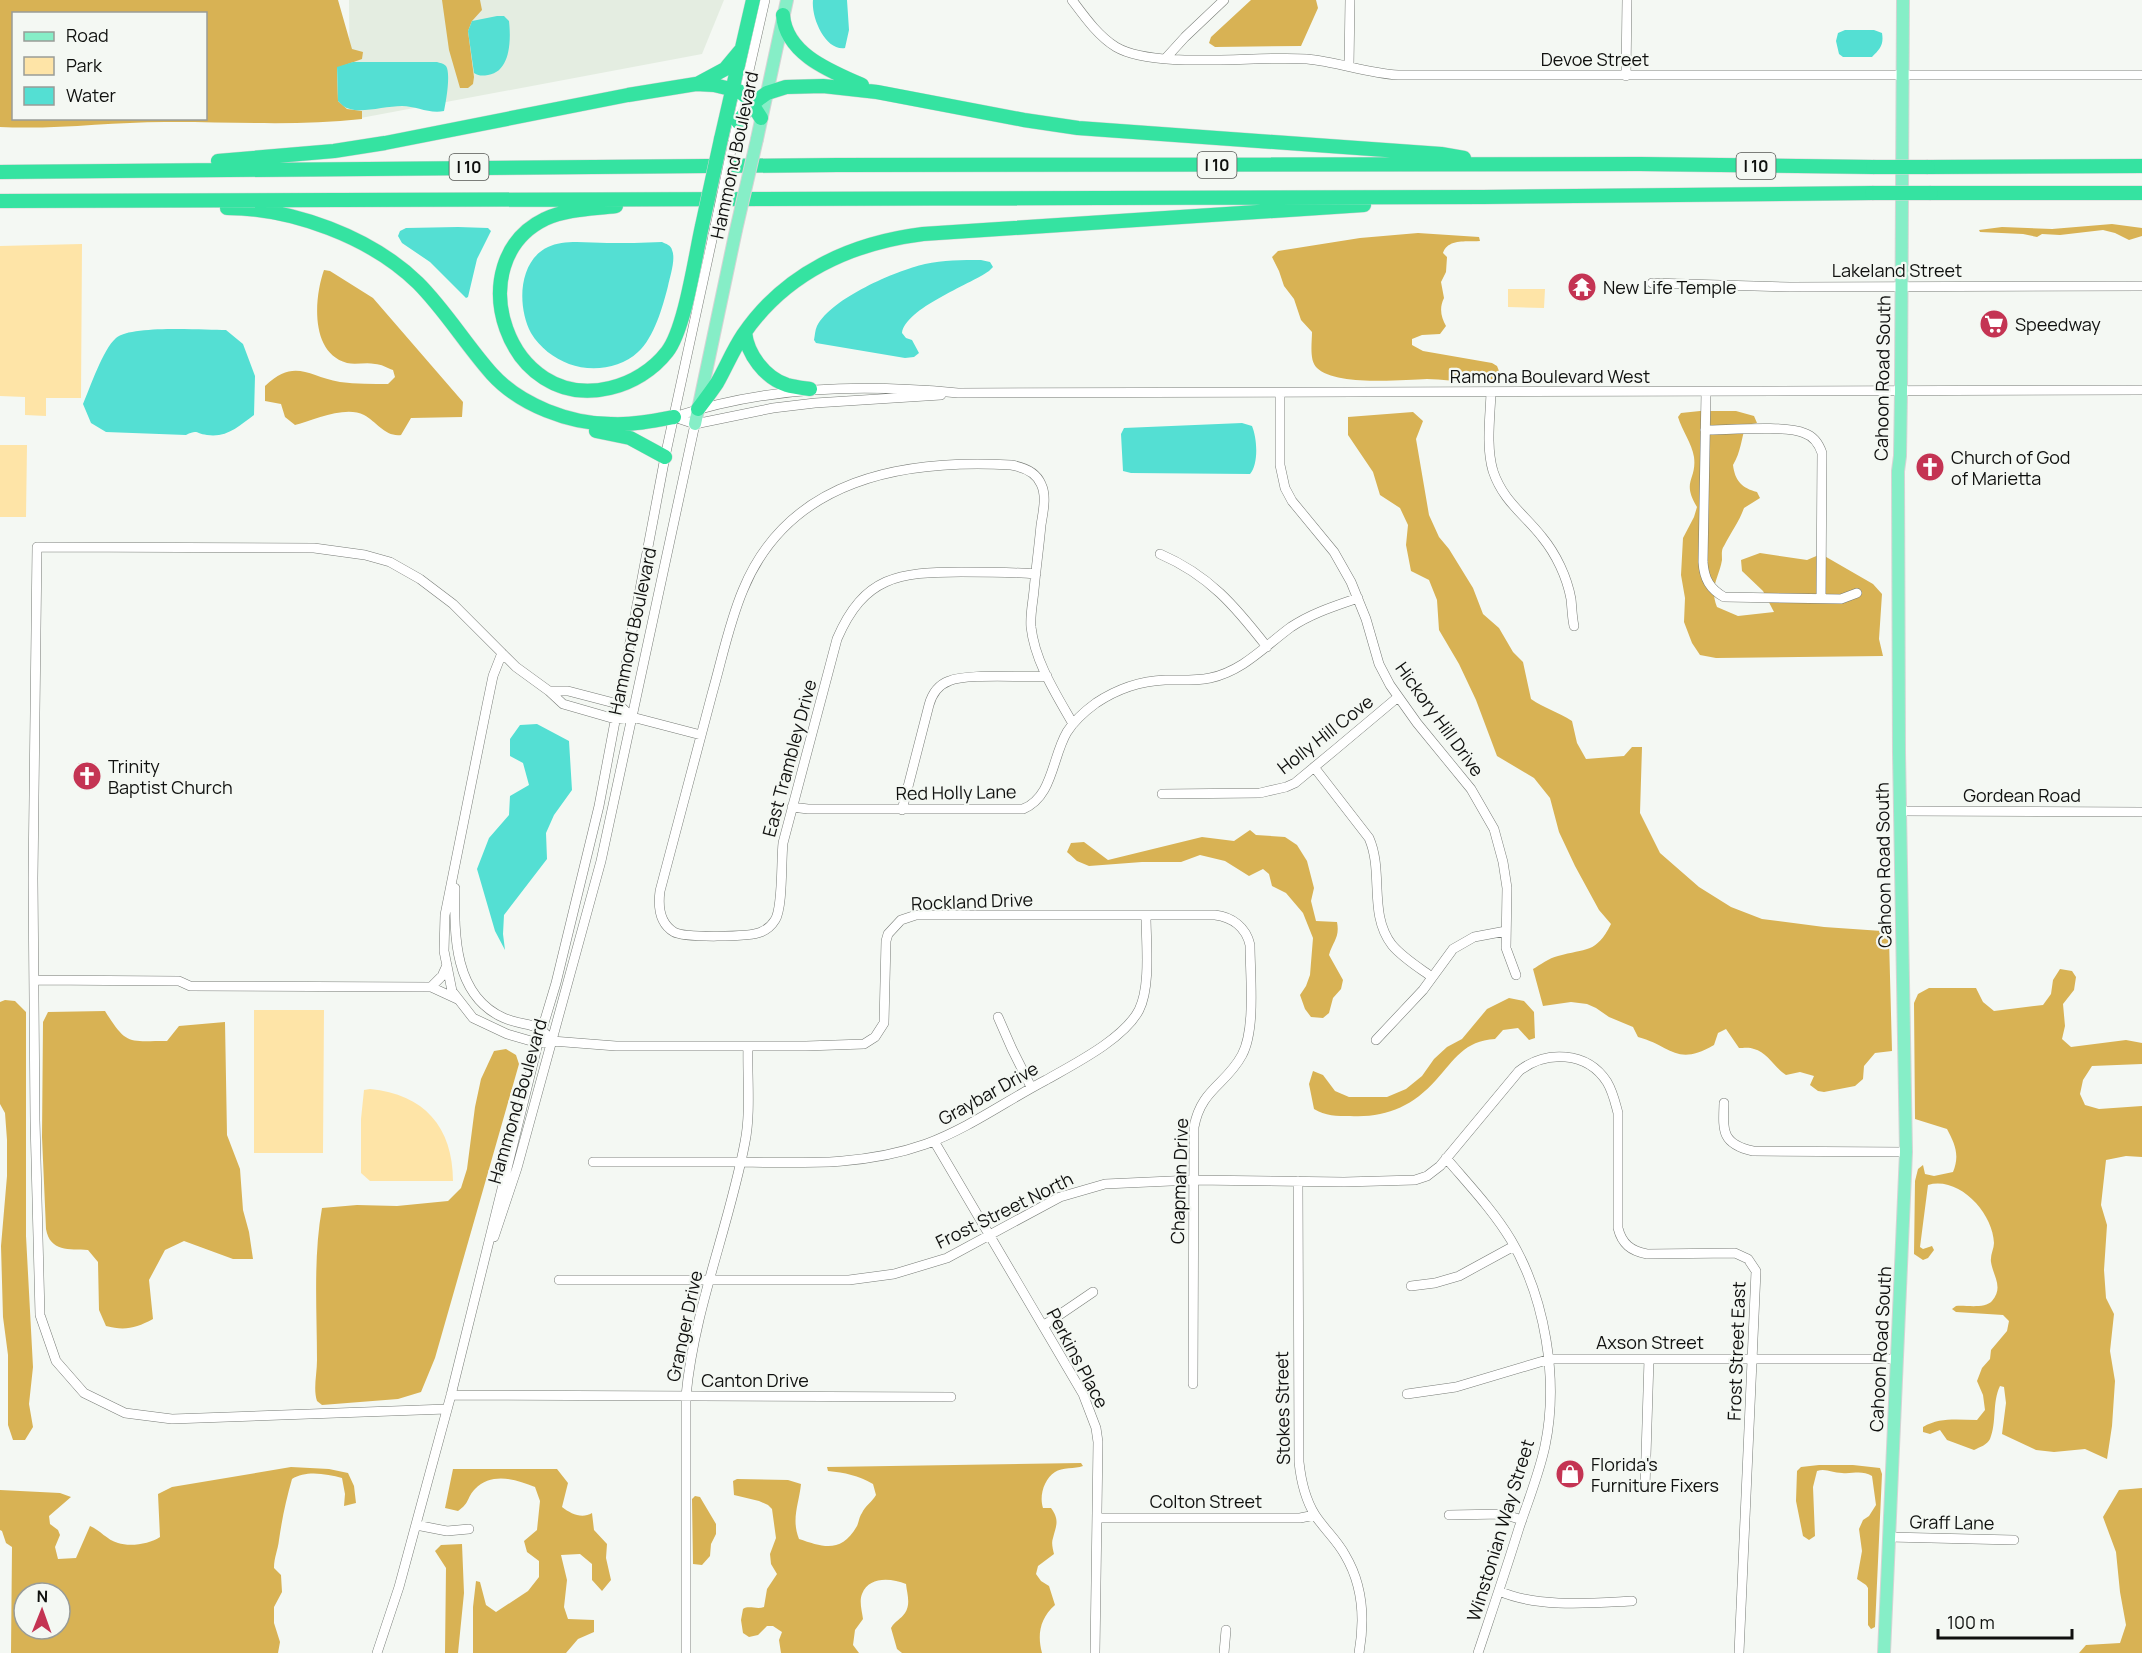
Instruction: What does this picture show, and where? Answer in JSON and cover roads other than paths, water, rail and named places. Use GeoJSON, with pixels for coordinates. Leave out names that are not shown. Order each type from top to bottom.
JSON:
{"type":"FeatureCollection","features":[{"type":"Feature","properties":{"kind":"highway"},"geometry":{"type":"LineString","coordinates":[[738,122],[743,96],[743,46],[753,0]]}},
{"type":"Feature","properties":{"kind":"highway"},"geometry":{"type":"LineString","coordinates":[[783,15],[789,37],[801,51],[827,68],[877,92]]}},
{"type":"Feature","properties":{"kind":"highway"},"geometry":{"type":"LineString","coordinates":[[696,84],[725,68],[734,60],[743,46]]}},
{"type":"Feature","properties":{"kind":"highway"},"geometry":{"type":"LineString","coordinates":[[147,169],[334,151],[696,84],[714,85],[743,96],[805,85],[877,92],[1078,128],[1442,154],[1496,165]]}},
{"type":"Feature","properties":{"kind":"highway"},"geometry":{"type":"LineString","coordinates":[[743,96],[761,118]]}},
{"type":"Feature","properties":{"kind":"highway"},"geometry":{"type":"LineString","coordinates":[[679,199],[569,211],[543,220],[524,234],[504,267],[500,293],[505,326],[510,341],[532,369],[551,382],[577,390],[606,389],[627,383],[643,374],[667,353],[680,326],[708,226],[727,140],[743,96]]}},
{"type":"Feature","properties":{"kind":"highway","name":"I 10"},"geometry":{"type":"LineString","coordinates":[[0,172],[147,169],[1640,164],[1873,167],[2142,166]]}},
{"type":"Feature","properties":{"kind":"highway","name":"I 10"},"geometry":{"type":"LineString","coordinates":[[0,201],[2142,193]]}},
{"type":"Feature","properties":{"kind":"highway"},"geometry":{"type":"LineString","coordinates":[[698,410],[717,383],[745,332],[761,312],[780,294],[813,270],[851,250],[871,243],[899,237],[1108,221],[1483,197]]}},
{"type":"Feature","properties":{"kind":"highway"},"geometry":{"type":"LineString","coordinates":[[127,200],[169,209],[241,208],[284,215],[343,234],[385,258],[416,281],[440,306],[495,377],[522,398],[542,409],[583,422],[632,424],[674,417]]}},
{"type":"Feature","properties":{"kind":"highway"},"geometry":{"type":"LineString","coordinates":[[745,332],[748,350],[767,372],[786,384],[810,389]]}},
{"type":"Feature","properties":{"kind":"highway"},"geometry":{"type":"LineString","coordinates":[[542,409],[551,417],[578,427],[630,438],[665,457]]}},
{"type":"Feature","properties":{"kind":"main road","name":"Hammond Boulevard"},"geometry":{"type":"LineString","coordinates":[[695,424],[786,0]]}},
{"type":"Feature","properties":{"kind":"main road","name":"Cahoon Road South"},"geometry":{"type":"LineString","coordinates":[[1884,1653],[1906,1152],[1899,753],[1898,536],[1903,0]]}},
{"type":"Feature","properties":{"kind":"street","name":"Hammond Boulevard"},"geometry":{"type":"LineString","coordinates":[[743,96],[765,0]]}},
{"type":"Feature","properties":{"kind":"street","name":"Devoe Street"},"geometry":{"type":"LineString","coordinates":[[1072,0],[1083,15],[1117,47],[1134,54],[1165,58],[1306,59],[1398,75],[2142,75]]}},
{"type":"Feature","properties":{"kind":"street"},"geometry":{"type":"LineString","coordinates":[[1165,58],[1224,0]]}},
{"type":"Feature","properties":{"kind":"street"},"geometry":{"type":"LineString","coordinates":[[1349,66],[1350,0]]}},
{"type":"Feature","properties":{"kind":"street"},"geometry":{"type":"LineString","coordinates":[[1626,76],[1627,0]]}},
{"type":"Feature","properties":{"kind":"street","name":"Hammond Boulevard"},"geometry":{"type":"LineString","coordinates":[[727,140],[738,122]]}},
{"type":"Feature","properties":{"kind":"street","name":"Hammond Boulevard"},"geometry":{"type":"LineString","coordinates":[[376,1653],[399,1587],[451,1395],[599,806],[674,417],[708,226]]}},
{"type":"Feature","properties":{"kind":"street","name":"Lakeland Street"},"geometry":{"type":"LineString","coordinates":[[1652,283],[1790,287],[2142,286]]}},
{"type":"Feature","properties":{"kind":"street","name":"Ramona Boulevard West"},"geometry":{"type":"LineString","coordinates":[[674,417],[772,394],[810,389],[908,388],[958,393]]}},
{"type":"Feature","properties":{"kind":"street","name":"Ramona Boulevard West"},"geometry":{"type":"LineString","coordinates":[[695,424],[773,408],[958,393],[2142,390]]}},
{"type":"Feature","properties":{"kind":"street"},"geometry":{"type":"LineString","coordinates":[[1706,392],[1703,562],[1704,573],[1709,585],[1724,597],[1841,599],[1857,593]]}},
{"type":"Feature","properties":{"kind":"street","name":"Hickory Hill Drive"},"geometry":{"type":"LineString","coordinates":[[1280,393],[1280,465],[1285,488],[1292,501],[1334,552],[1358,598],[1379,664],[1398,696],[1466,782],[1489,819],[1503,862],[1507,888],[1506,948],[1516,975]]}},
{"type":"Feature","properties":{"kind":"street"},"geometry":{"type":"LineString","coordinates":[[1491,393],[1490,455],[1493,470],[1501,488],[1518,513],[1542,536],[1565,576],[1574,626]]}},
{"type":"Feature","properties":{"kind":"street"},"geometry":{"type":"LineString","coordinates":[[674,417],[695,424]]}},
{"type":"Feature","properties":{"kind":"street","name":"Hammond Boulevard"},"geometry":{"type":"LineString","coordinates":[[485,1261],[501,1221],[517,1168],[601,861],[695,424]]}},
{"type":"Feature","properties":{"kind":"street"},"geometry":{"type":"LineString","coordinates":[[1705,430],[1794,430],[1811,436],[1818,443],[1822,453],[1821,598]]}},
{"type":"Feature","properties":{"kind":"street"},"geometry":{"type":"LineString","coordinates":[[447,1409],[172,1419],[125,1413],[84,1393],[56,1361],[40,1315],[35,1120],[33,879],[37,547],[314,548],[365,555],[390,562],[420,579],[453,604],[532,681],[549,691],[563,704],[615,718],[632,717],[701,735],[744,587],[767,548],[791,522],[822,498],[850,484],[874,476],[923,466],[1001,464],[1025,469],[1042,485],[1044,499],[1031,618],[1032,628],[1036,650],[1047,676],[1073,724]]}},
{"type":"Feature","properties":{"kind":"street"},"geometry":{"type":"LineString","coordinates":[[1161,554],[1195,572],[1220,592],[1267,647]]}},
{"type":"Feature","properties":{"kind":"street","name":"East Trambley Drive"},"geometry":{"type":"LineString","coordinates":[[701,735],[660,891],[658,907],[663,920],[674,932],[693,935],[740,936],[760,933],[770,927],[779,913],[783,843],[837,639],[844,622],[873,590],[889,580],[911,573],[1036,574]]}},
{"type":"Feature","properties":{"kind":"street","name":"Red Holly Lane"},"geometry":{"type":"LineString","coordinates":[[792,807],[1014,811],[1028,807],[1035,803],[1044,792],[1059,747],[1073,724],[1095,704],[1120,689],[1144,682],[1212,678],[1239,666],[1291,627],[1311,616],[1358,598]]}},
{"type":"Feature","properties":{"kind":"street"},"geometry":{"type":"LineString","coordinates":[[502,653],[493,676],[486,705],[445,915],[444,951],[452,990],[473,1018],[507,1034],[538,1043]]}},
{"type":"Feature","properties":{"kind":"street"},"geometry":{"type":"LineString","coordinates":[[902,810],[929,705],[934,693],[942,685],[963,678],[1047,676]]}},
{"type":"Feature","properties":{"kind":"street"},"geometry":{"type":"LineString","coordinates":[[549,691],[568,691],[618,704],[632,717]]}},
{"type":"Feature","properties":{"kind":"street","name":"Holly Hill Cove"},"geometry":{"type":"LineString","coordinates":[[1162,794],[1268,793],[1295,783],[1398,696]]}},
{"type":"Feature","properties":{"kind":"street"},"geometry":{"type":"LineString","coordinates":[[1314,767],[1362,829],[1373,847],[1376,861],[1377,904],[1384,932],[1402,954],[1432,977]]}},
{"type":"Feature","properties":{"kind":"street","name":"Gordean Road"},"geometry":{"type":"LineString","coordinates":[[1901,811],[2142,812]]}},
{"type":"Feature","properties":{"kind":"street"},"geometry":{"type":"LineString","coordinates":[[455,868],[454,914],[461,969],[473,995],[488,1010],[506,1019],[542,1028],[552,1041]]}},
{"type":"Feature","properties":{"kind":"street","name":"Rockland Drive"},"geometry":{"type":"LineString","coordinates":[[538,1043],[552,1041],[616,1046],[864,1044],[880,1030],[885,1014],[886,941],[892,928],[906,918],[940,915],[1215,915],[1227,918],[1240,926]]}},
{"type":"Feature","properties":{"kind":"street","name":"Graybar Drive"},"geometry":{"type":"LineString","coordinates":[[593,1162],[855,1161],[880,1158],[955,1132],[1105,1044],[1127,1028],[1139,1010],[1142,1000],[1146,974],[1146,916]]}},
{"type":"Feature","properties":{"kind":"street","name":"Chapman Drive"},"geometry":{"type":"LineString","coordinates":[[1193,1384],[1194,1127],[1199,1108],[1207,1094],[1241,1056],[1249,1034],[1250,945],[1247,935],[1240,926]]}},
{"type":"Feature","properties":{"kind":"street"},"geometry":{"type":"LineString","coordinates":[[1376,1040],[1432,977],[1446,957],[1465,941],[1506,931]]}},
{"type":"Feature","properties":{"kind":"street"},"geometry":{"type":"LineString","coordinates":[[431,987],[442,976],[447,965]]}},
{"type":"Feature","properties":{"kind":"street"},"geometry":{"type":"LineString","coordinates":[[35,980],[179,981],[190,986],[431,987],[458,999]]}},
{"type":"Feature","properties":{"kind":"street"},"geometry":{"type":"LineString","coordinates":[[998,1017],[1031,1087]]}},
{"type":"Feature","properties":{"kind":"street","name":"Granger Drive"},"geometry":{"type":"LineString","coordinates":[[686,1653],[686,1396],[692,1349],[746,1139],[748,1046]]}},
{"type":"Feature","properties":{"kind":"street","name":"Frost Street North"},"geometry":{"type":"LineString","coordinates":[[559,1280],[849,1280],[874,1278],[947,1258],[1060,1197],[1088,1188],[1124,1182],[1193,1180],[1406,1182],[1427,1176],[1446,1158],[1519,1071],[1538,1059],[1557,1056]]}},
{"type":"Feature","properties":{"kind":"street","name":"Frost Street East"},"geometry":{"type":"LineString","coordinates":[[1557,1056],[1575,1059],[1594,1068],[1608,1083],[1614,1096],[1618,1113],[1618,1228],[1620,1237],[1626,1245],[1635,1251],[1647,1254],[1735,1253],[1748,1259],[1755,1271],[1739,1653]]}},
{"type":"Feature","properties":{"kind":"street"},"geometry":{"type":"LineString","coordinates":[[1724,1103],[1722,1121],[1725,1135],[1742,1149],[1752,1151],[1906,1152]]}},
{"type":"Feature","properties":{"kind":"street","name":"Perkins Place"},"geometry":{"type":"LineString","coordinates":[[934,1141],[1083,1394],[1096,1428],[1098,1442],[1095,1653]]}},
{"type":"Feature","properties":{"kind":"street","name":"Winstonian Way Street"},"geometry":{"type":"LineString","coordinates":[[1446,1158],[1494,1214],[1526,1269],[1538,1307],[1550,1359],[1549,1411],[1545,1446],[1478,1653]]}},
{"type":"Feature","properties":{"kind":"street","name":"Stokes Street"},"geometry":{"type":"LineString","coordinates":[[1298,1181],[1298,1447],[1300,1473],[1305,1494],[1315,1515],[1345,1554],[1357,1580],[1362,1602],[1359,1653]]}},
{"type":"Feature","properties":{"kind":"street"},"geometry":{"type":"LineString","coordinates":[[1411,1286],[1435,1283],[1459,1276],[1514,1246]]}},
{"type":"Feature","properties":{"kind":"street"},"geometry":{"type":"LineString","coordinates":[[1043,1326],[1093,1292]]}},
{"type":"Feature","properties":{"kind":"street","name":"Axson Street"},"geometry":{"type":"LineString","coordinates":[[1407,1394],[1456,1387],[1550,1359],[1898,1359]]}},
{"type":"Feature","properties":{"kind":"street"},"geometry":{"type":"LineString","coordinates":[[1645,1488],[1649,1359]]}},
{"type":"Feature","properties":{"kind":"street","name":"Canton Drive"},"geometry":{"type":"LineString","coordinates":[[451,1395],[951,1397]]}},
{"type":"Feature","properties":{"kind":"street"},"geometry":{"type":"LineString","coordinates":[[1449,1515],[1503,1514],[1522,1520]]}},
{"type":"Feature","properties":{"kind":"street","name":"Colton Street"},"geometry":{"type":"LineString","coordinates":[[1097,1518],[1300,1518],[1315,1515]]}},
{"type":"Feature","properties":{"kind":"street"},"geometry":{"type":"LineString","coordinates":[[416,1525],[447,1532],[469,1529]]}},
{"type":"Feature","properties":{"kind":"street","name":"Graff Lane"},"geometry":{"type":"LineString","coordinates":[[1889,1537],[2014,1540]]}},
{"type":"Feature","properties":{"kind":"street"},"geometry":{"type":"LineString","coordinates":[[1499,1592],[1515,1597],[1554,1602],[1632,1601]]}},
{"type":"Feature","properties":{"kind":"street"},"geometry":{"type":"LineString","coordinates":[[1224,1653],[1226,1630]]}},
{"type":"Feature","properties":{"kind":"water"},"geometry":{"type":"Polygon","coordinates":[[[813,0],[847,0],[849,30],[845,48],[831,44],[821,32],[814,15],[813,0]]]}},
{"type":"Feature","properties":{"kind":"water"},"geometry":{"type":"Polygon","coordinates":[[[504,16],[509,21],[508,54],[496,73],[477,75],[474,73],[468,31],[472,21],[504,16]]]}},
{"type":"Feature","properties":{"kind":"water"},"geometry":{"type":"Polygon","coordinates":[[[1845,30],[1874,30],[1882,33],[1881,46],[1872,57],[1843,57],[1839,54],[1836,41],[1838,33],[1845,30]]]}},
{"type":"Feature","properties":{"kind":"water"},"geometry":{"type":"Polygon","coordinates":[[[353,62],[437,62],[444,64],[448,75],[448,88],[444,111],[402,106],[361,110],[345,107],[338,101],[337,67],[353,62]]]}},
{"type":"Feature","properties":{"kind":"water"},"geometry":{"type":"Polygon","coordinates":[[[406,228],[488,228],[491,231],[477,259],[466,298],[430,262],[402,243],[398,236],[400,231],[406,228]]]}},
{"type":"Feature","properties":{"kind":"water"},"geometry":{"type":"Polygon","coordinates":[[[569,242],[662,242],[671,247],[673,254],[666,294],[649,339],[631,358],[614,365],[596,368],[569,364],[543,348],[531,333],[524,311],[523,286],[531,263],[548,247],[569,242]]]}},
{"type":"Feature","properties":{"kind":"water"},"geometry":{"type":"Polygon","coordinates":[[[981,260],[990,262],[993,267],[980,277],[926,306],[906,324],[902,333],[906,338],[912,340],[919,353],[914,357],[905,358],[816,343],[814,340],[817,326],[825,316],[836,305],[865,287],[898,273],[932,263],[981,260]]]}},
{"type":"Feature","properties":{"kind":"water"},"geometry":{"type":"Polygon","coordinates":[[[226,330],[243,344],[255,376],[254,415],[238,427],[221,435],[195,432],[186,435],[106,432],[91,423],[83,404],[102,359],[116,338],[136,331],[226,330]]]}},
{"type":"Feature","properties":{"kind":"water"},"geometry":{"type":"Polygon","coordinates":[[[1242,423],[1252,426],[1255,437],[1256,457],[1250,474],[1131,473],[1123,471],[1121,434],[1124,428],[1242,423]]]}},
{"type":"Feature","properties":{"kind":"water"},"geometry":{"type":"Polygon","coordinates":[[[537,724],[569,741],[572,790],[554,815],[546,833],[547,859],[504,915],[505,950],[495,931],[477,869],[489,838],[509,815],[510,796],[529,785],[523,763],[510,756],[510,739],[520,725],[537,724]]]}},
{"type":"Feature","properties":{"kind":"place","name":"New Life Temple"},"geometry":{"type":"Point","coordinates":[1582,287]}},
{"type":"Feature","properties":{"kind":"place","name":"Speedway"},"geometry":{"type":"Point","coordinates":[1994,324]}},
{"type":"Feature","properties":{"kind":"place","name":"Church of God of Marietta"},"geometry":{"type":"Point","coordinates":[1930,467]}},
{"type":"Feature","properties":{"kind":"place","name":"Trinity Baptist Church"},"geometry":{"type":"Point","coordinates":[87,776]}},
{"type":"Feature","properties":{"kind":"place","name":"Florida's Furniture Fixers"},"geometry":{"type":"Point","coordinates":[1570,1474]}}]}
